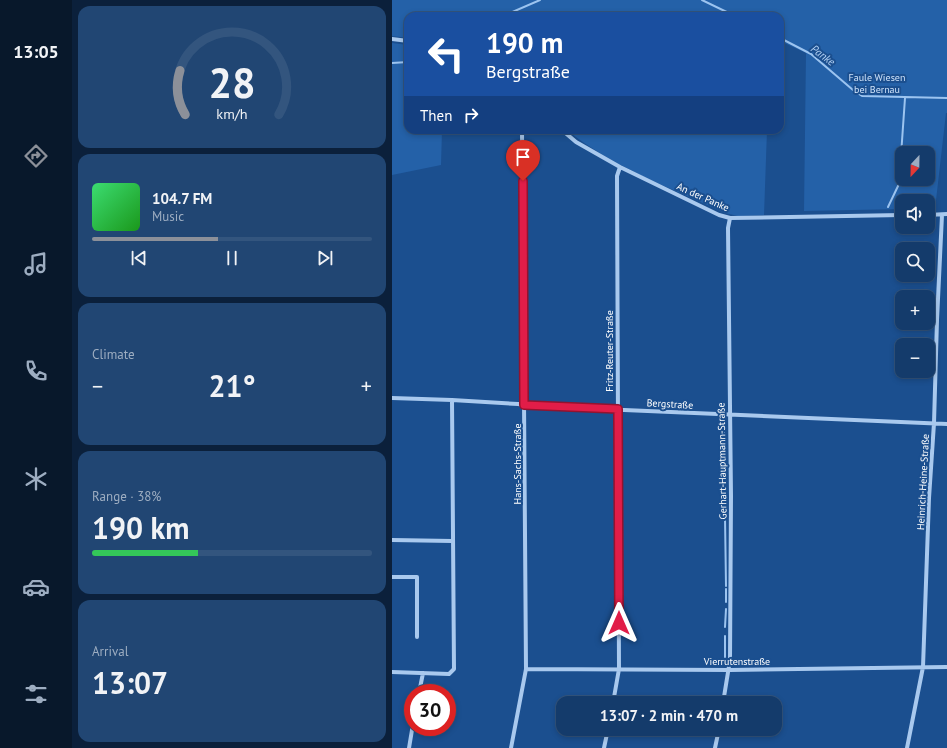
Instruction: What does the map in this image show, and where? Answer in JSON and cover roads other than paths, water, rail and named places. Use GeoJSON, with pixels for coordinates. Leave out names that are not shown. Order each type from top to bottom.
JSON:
{"type":"FeatureCollection","features":[{"type":"Feature","properties":{"kind":"street"},"geometry":{"type":"LineString","coordinates":[[392,39],[404,40]]}},
{"type":"Feature","properties":{"kind":"street","name":"Hans-Sachs-Straße"},"geometry":{"type":"LineString","coordinates":[[511,748],[526,669],[522,134]]}},
{"type":"Feature","properties":{"kind":"street","name":"An der Panke"},"geometry":{"type":"LineString","coordinates":[[567,134],[576,142],[620,167],[720,215],[730,218],[895,215]]}},
{"type":"Feature","properties":{"kind":"street","name":"Fritz-Reuter-Straße"},"geometry":{"type":"LineString","coordinates":[[614,696],[619,668],[617,176],[620,167]]}},
{"type":"Feature","properties":{"kind":"street"},"geometry":{"type":"LineString","coordinates":[[935,215],[945,214]]}},
{"type":"Feature","properties":{"kind":"street","name":"Heinrich-Heine-Straße"},"geometry":{"type":"LineString","coordinates":[[907,748],[922,667],[929,498],[934,423],[936,329],[945,214]]}},
{"type":"Feature","properties":{"kind":"street","name":"Gerhart-Hauptmann-Straße"},"geometry":{"type":"LineString","coordinates":[[724,696],[730,670],[731,538],[728,228],[730,218]]}},
{"type":"Feature","properties":{"kind":"street","name":"Bergstraße"},"geometry":{"type":"LineString","coordinates":[[392,398],[729,415],[947,424]]}},
{"type":"Feature","properties":{"kind":"street"},"geometry":{"type":"LineString","coordinates":[[392,672],[449,674],[454,669],[452,400]]}},
{"type":"Feature","properties":{"kind":"street"},"geometry":{"type":"LineString","coordinates":[[392,540],[452,541]]}},
{"type":"Feature","properties":{"kind":"street"},"geometry":{"type":"LineString","coordinates":[[392,576],[417,577],[416,637]]}},
{"type":"Feature","properties":{"kind":"street","name":"Vierrutenstraße"},"geometry":{"type":"LineString","coordinates":[[526,669],[619,668],[730,670],[947,667]]}},
{"type":"Feature","properties":{"kind":"street"},"geometry":{"type":"LineString","coordinates":[[421,684],[423,674]]}},
{"type":"Feature","properties":{"kind":"street"},"geometry":{"type":"LineString","coordinates":[[408,748],[410,736]]}},
{"type":"Feature","properties":{"kind":"street"},"geometry":{"type":"LineString","coordinates":[[604,748],[607,736]]}},
{"type":"Feature","properties":{"kind":"street"},"geometry":{"type":"LineString","coordinates":[[715,748],[718,736]]}},
{"type":"Feature","properties":{"kind":"waterway"},"geometry":{"type":"LineString","coordinates":[[512,12],[540,0]]}},
{"type":"Feature","properties":{"kind":"waterway","name":"Panke"},"geometry":{"type":"LineString","coordinates":[[702,0],[727,12]]}},
{"type":"Feature","properties":{"kind":"waterway","name":"Panke"},"geometry":{"type":"LineString","coordinates":[[784,40],[811,54],[862,96],[947,98]]}},
{"type":"Feature","properties":{"kind":"waterway"},"geometry":{"type":"LineString","coordinates":[[392,63],[404,62]]}},
{"type":"Feature","properties":{"kind":"waterway"},"geometry":{"type":"LineString","coordinates":[[888,207],[899,184],[905,98]]}},
{"type":"Feature","properties":{"kind":"waterway"},"geometry":{"type":"LineString","coordinates":[[724,421],[724,453]]}},
{"type":"Feature","properties":{"kind":"waterway"},"geometry":{"type":"LineString","coordinates":[[724,460],[724,505]]}},
{"type":"Feature","properties":{"kind":"waterway"},"geometry":{"type":"LineString","coordinates":[[725,517],[726,586]]}},
{"type":"Feature","properties":{"kind":"waterway"},"geometry":{"type":"LineString","coordinates":[[726,589],[726,602]]}},
{"type":"Feature","properties":{"kind":"waterway"},"geometry":{"type":"LineString","coordinates":[[725,627],[726,609]]}},
{"type":"Feature","properties":{"kind":"waterway"},"geometry":{"type":"LineString","coordinates":[[725,636],[725,657]]}},
{"type":"Feature","properties":{"kind":"park label","name":"Faule Wiesen bei Bernau"},"geometry":{"type":"Point","coordinates":[877,82]}}]}
